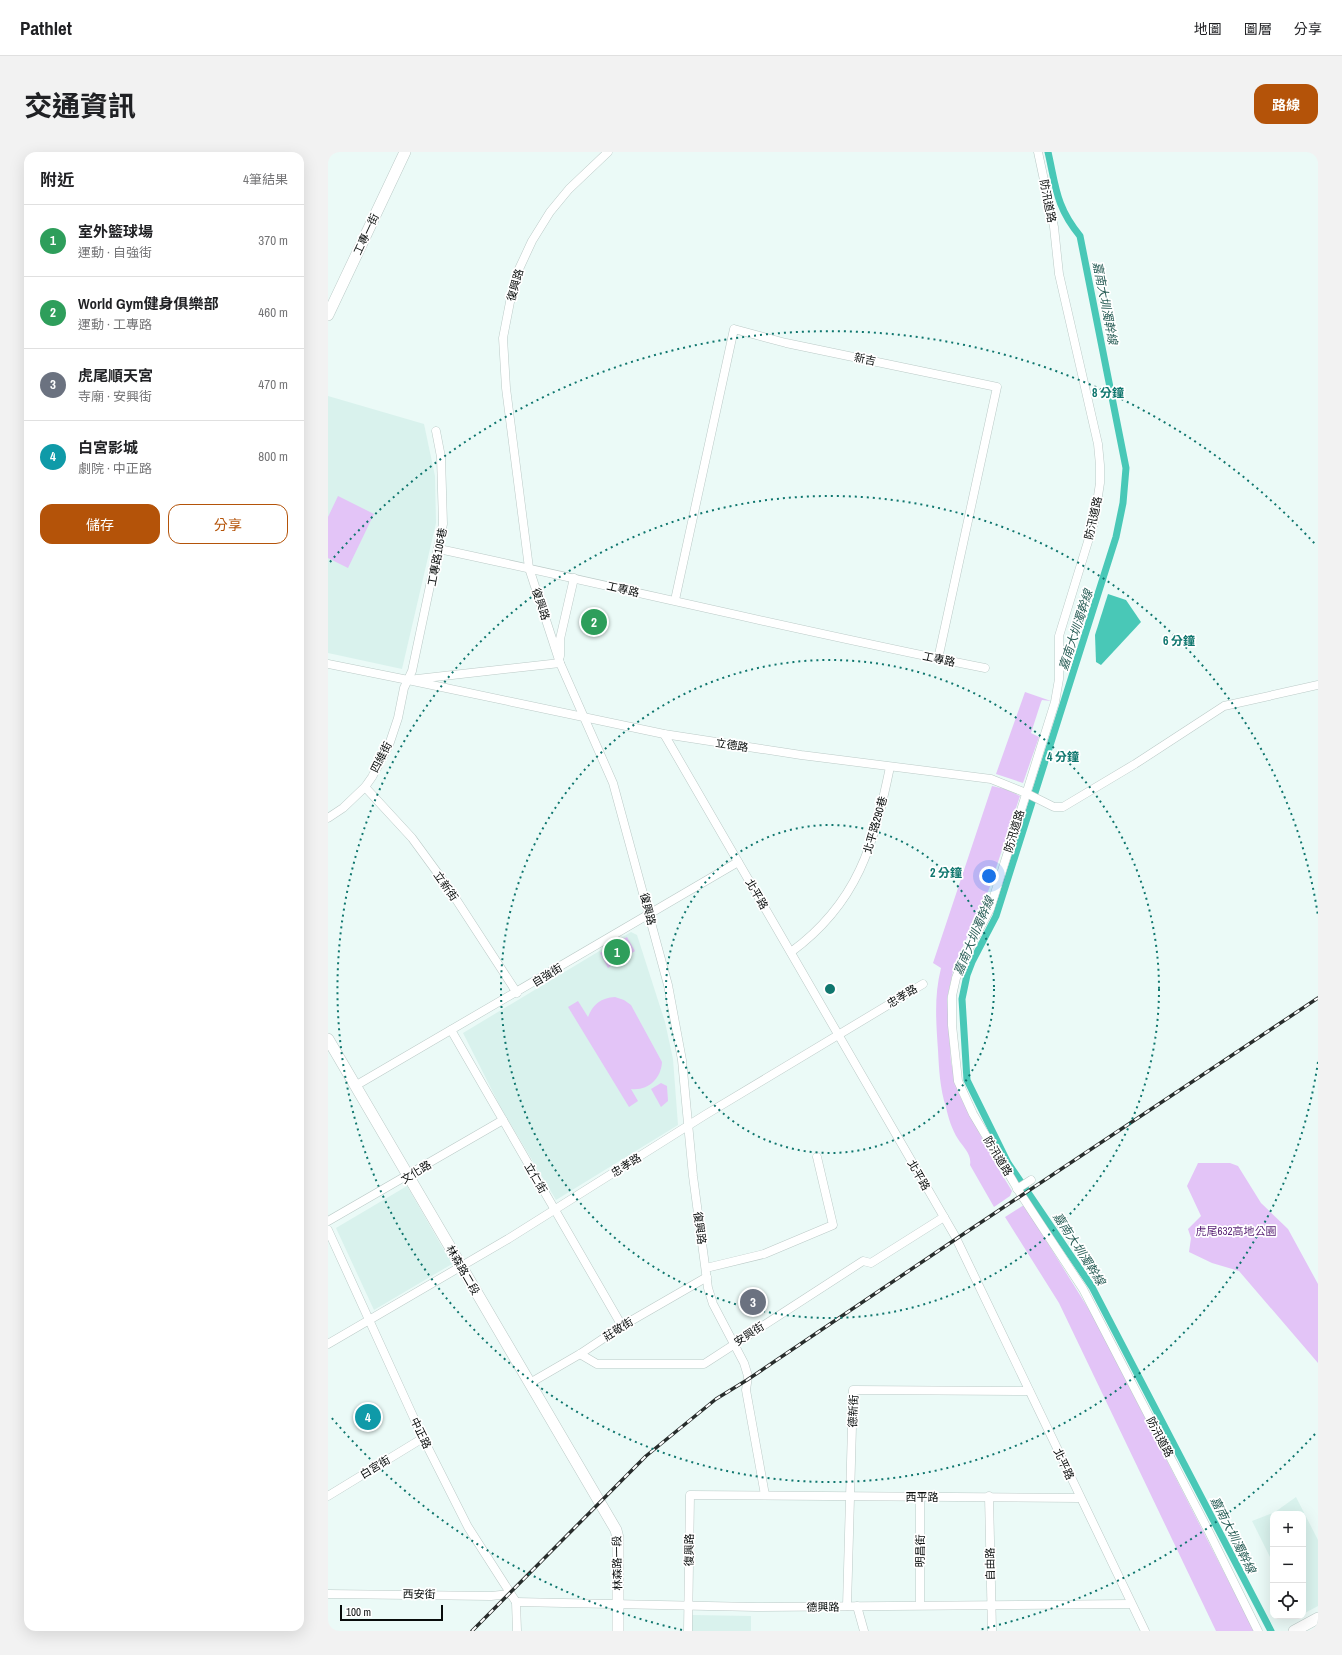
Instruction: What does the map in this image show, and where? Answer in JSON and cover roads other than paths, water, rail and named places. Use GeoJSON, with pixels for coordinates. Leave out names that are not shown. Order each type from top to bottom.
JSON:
{"type":"FeatureCollection","features":[{"type":"Feature","properties":{"kind":"main road","name":"工專一街"},"geometry":{"type":"LineString","coordinates":[[328,315],[405,152]]}},
{"type":"Feature","properties":{"kind":"main road","name":"林森路二段"},"geometry":{"type":"LineString","coordinates":[[328,1039],[599,1499]]}},
{"type":"Feature","properties":{"kind":"main road","name":"林森路一段"},"geometry":{"type":"LineString","coordinates":[[599,1499],[616,1530],[618,1538],[618,1631]]}},
{"type":"Feature","properties":{"kind":"main road"},"geometry":{"type":"LineString","coordinates":[[1294,1631],[1318,1618]]}},
{"type":"Feature","properties":{"kind":"street","name":"復興路"},"geometry":{"type":"LineString","coordinates":[[608,152],[569,189],[539,229],[519,269],[503,338],[506,388],[529,568],[560,663],[613,783],[650,914],[668,985],[682,1060],[688,1126],[707,1277],[713,1304],[744,1363],[748,1376],[746,1390],[765,1495],[690,1495],[688,1631]]}},
{"type":"Feature","properties":{"kind":"street","name":"防汛道路"},"geometry":{"type":"LineString","coordinates":[[1038,152],[1054,227],[1059,274],[1098,444],[1100,483],[1094,522],[1060,636],[1059,679],[1055,702],[1028,793],[990,909],[963,960],[952,996],[952,1025],[958,1081],[973,1114],[1017,1189],[1083,1290],[1209,1532],[1258,1631]]}},
{"type":"Feature","properties":{"kind":"street","name":"新吉"},"geometry":{"type":"LineString","coordinates":[[675,600],[734,329],[786,343],[997,387],[938,658]]}},
{"type":"Feature","properties":{"kind":"street","name":"工專路105巷"},"geometry":{"type":"LineString","coordinates":[[408,680],[412,671],[444,524],[441,456],[436,431]]}},
{"type":"Feature","properties":{"kind":"street","name":"工專路"},"geometry":{"type":"LineString","coordinates":[[439,549],[985,668]]}},
{"type":"Feature","properties":{"kind":"street"},"geometry":{"type":"LineString","coordinates":[[328,664],[408,680],[560,663],[560,639],[574,578]]}},
{"type":"Feature","properties":{"kind":"street","name":"立德路"},"geometry":{"type":"LineString","coordinates":[[408,680],[664,734],[801,755],[991,779],[1028,793],[1054,807],[1063,807],[1174,739],[1224,706],[1318,685]]}},
{"type":"Feature","properties":{"kind":"street","name":"四維街"},"geometry":{"type":"LineString","coordinates":[[328,818],[343,808],[365,787],[389,745],[398,718],[404,688],[408,680]]}},
{"type":"Feature","properties":{"kind":"street","name":"北平路"},"geometry":{"type":"LineString","coordinates":[[664,734],[956,1239],[1079,1498],[1145,1631]]}},
{"type":"Feature","properties":{"kind":"street","name":"北平路290巷"},"geometry":{"type":"LineString","coordinates":[[791,952],[822,926],[835,911],[854,882],[870,849],[890,767]]}},
{"type":"Feature","properties":{"kind":"street","name":"立新街"},"geometry":{"type":"LineString","coordinates":[[365,787],[412,838],[450,890],[517,993]]}},
{"type":"Feature","properties":{"kind":"street","name":"自強街"},"geometry":{"type":"LineString","coordinates":[[356,1086],[517,993],[738,862]]}},
{"type":"Feature","properties":{"kind":"street","name":"忠孝路"},"geometry":{"type":"LineString","coordinates":[[328,1344],[369,1318],[461,1266],[688,1126],[923,984]]}},
{"type":"Feature","properties":{"kind":"street","name":"立仁街"},"geometry":{"type":"LineString","coordinates":[[451,1030],[622,1326]]}},
{"type":"Feature","properties":{"kind":"street","name":"文化路"},"geometry":{"type":"LineString","coordinates":[[328,1221],[503,1120]]}},
{"type":"Feature","properties":{"kind":"street"},"geometry":{"type":"LineString","coordinates":[[706,1268],[764,1254],[833,1225],[817,1157]]}},
{"type":"Feature","properties":{"kind":"street"},"geometry":{"type":"LineString","coordinates":[[1017,1189],[1031,1180]]}},
{"type":"Feature","properties":{"kind":"street","name":"安興街"},"geometry":{"type":"LineString","coordinates":[[580,1354],[597,1364],[704,1364],[862,1261],[871,1263],[944,1217]]}},
{"type":"Feature","properties":{"kind":"street","name":"中正路"},"geometry":{"type":"LineString","coordinates":[[328,1230],[423,1438],[468,1527],[516,1602]]}},
{"type":"Feature","properties":{"kind":"street","name":"莊敬街"},"geometry":{"type":"LineString","coordinates":[[530,1383],[580,1354],[622,1326],[707,1277]]}},
{"type":"Feature","properties":{"kind":"street","name":"德新街"},"geometry":{"type":"LineString","coordinates":[[847,1606],[853,1390],[1029,1391]]}},
{"type":"Feature","properties":{"kind":"street","name":"白宮街"},"geometry":{"type":"LineString","coordinates":[[328,1496],[423,1438]]}},
{"type":"Feature","properties":{"kind":"street","name":"西平路"},"geometry":{"type":"LineString","coordinates":[[765,1495],[1079,1498]]}},
{"type":"Feature","properties":{"kind":"street","name":"自由路"},"geometry":{"type":"LineString","coordinates":[[989,1496],[992,1631]]}},
{"type":"Feature","properties":{"kind":"street","name":"明昌街"},"geometry":{"type":"LineString","coordinates":[[920,1497],[920,1605]]}},
{"type":"Feature","properties":{"kind":"street","name":"西安街"},"geometry":{"type":"LineString","coordinates":[[328,1594],[491,1596],[510,1594]]}},
{"type":"Feature","properties":{"kind":"street"},"geometry":{"type":"LineString","coordinates":[[516,1602],[517,1631]]}},
{"type":"Feature","properties":{"kind":"street","name":"德興路"},"geometry":{"type":"LineString","coordinates":[[516,1602],[688,1606],[1131,1604]]}},
{"type":"Feature","properties":{"kind":"street"},"geometry":{"type":"LineString","coordinates":[[857,1606],[864,1631]]}},
{"type":"Feature","properties":{"kind":"waterway","name":"嘉南大圳濁幹線"},"geometry":{"type":"LineString","coordinates":[[1048,152],[1061,206],[1072,226],[1080,236],[1126,468],[1123,503],[1116,537],[996,916],[972,962],[967,975],[962,999],[967,1080],[1008,1163],[1092,1287],[1271,1631]]}},
{"type":"Feature","properties":{"kind":"railway"},"geometry":{"type":"LineString","coordinates":[[472,1631],[646,1456],[716,1399],[747,1380],[1318,998]]}},
{"type":"Feature","properties":{"kind":"place","name":"World Gym健身俱樂部"},"geometry":{"type":"Point","coordinates":[594,622]}},
{"type":"Feature","properties":{"kind":"place","name":"室外籃球場"},"geometry":{"type":"Point","coordinates":[617,952]}},
{"type":"Feature","properties":{"kind":"place","name":"虎尾順天宮"},"geometry":{"type":"Point","coordinates":[753,1302]}},
{"type":"Feature","properties":{"kind":"place","name":"白宮影城"},"geometry":{"type":"Point","coordinates":[368,1417]}},
{"type":"Feature","properties":{"kind":"park label","name":"虎尾632高地公園"},"geometry":{"type":"Point","coordinates":[1236,1231]}}]}
